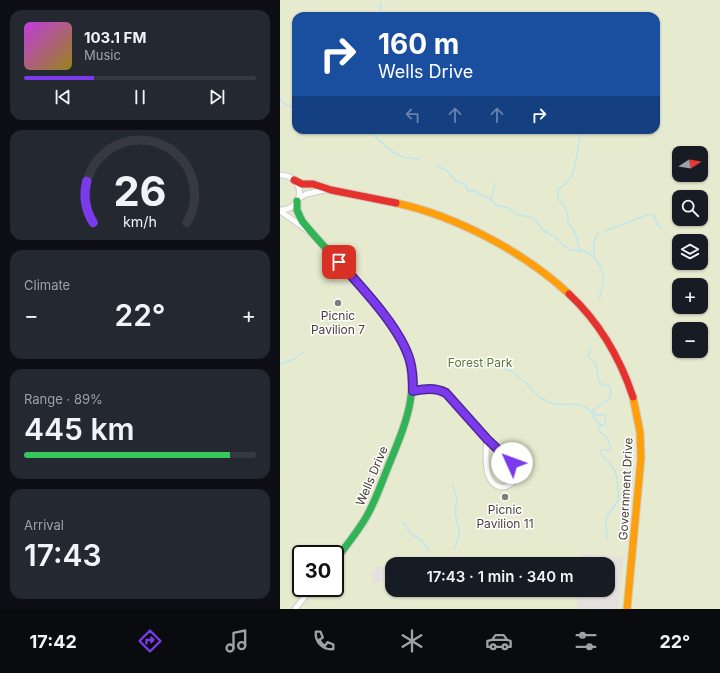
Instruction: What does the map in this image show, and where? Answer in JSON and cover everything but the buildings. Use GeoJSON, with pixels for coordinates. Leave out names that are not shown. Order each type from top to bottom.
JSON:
{"type":"FeatureCollection","features":[{"type":"Feature","properties":{"kind":"street"},"geometry":{"type":"LineString","coordinates":[[280,176],[286,176],[294,180],[299,190],[298,200]]}},
{"type":"Feature","properties":{"kind":"street","name":"Government Drive"},"geometry":{"type":"LineString","coordinates":[[294,180],[302,184],[313,184],[331,190],[427,211],[470,228],[526,261],[560,286],[587,312],[603,334],[617,358],[627,380],[638,420],[641,445],[638,509],[627,609]]}},
{"type":"Feature","properties":{"kind":"street","name":"Government Drive"},"geometry":{"type":"LineString","coordinates":[[280,210],[290,208],[298,200],[310,192],[331,190]]}},
{"type":"Feature","properties":{"kind":"street","name":"Wells Drive"},"geometry":{"type":"LineString","coordinates":[[298,200],[296,206],[298,213],[311,233],[363,289],[399,337],[410,361],[413,379],[413,391],[410,408],[400,438],[377,495],[365,518],[344,548]]}},
{"type":"Feature","properties":{"kind":"street","name":"Wells Drive"},"geometry":{"type":"LineString","coordinates":[[280,210],[311,233]]}},
{"type":"Feature","properties":{"kind":"street"},"geometry":{"type":"LineString","coordinates":[[413,391],[437,389],[446,393],[487,439],[512,463],[516,471],[514,480],[506,487],[496,486],[488,475],[486,464],[487,439]]}},
{"type":"Feature","properties":{"kind":"street"},"geometry":{"type":"LineString","coordinates":[[295,609],[305,597]]}},
{"type":"Feature","properties":{"kind":"green space","name":"Forest Park"},"geometry":{"type":"Polygon","coordinates":[[[280,0],[720,0],[720,609],[280,609],[280,0]]]}},
{"type":"Feature","properties":{"kind":"shaded area"},"geometry":{"type":"Polygon","coordinates":[[[582,554],[623,557],[618,609],[577,609],[578,597],[615,597],[615,557],[582,557],[582,554]]]}},
{"type":"Feature","properties":{"kind":"shaded area"},"geometry":{"type":"Polygon","coordinates":[[[385,566],[384,582],[373,583],[372,572],[377,567],[385,566]]]}},
{"type":"Feature","properties":{"kind":"waterway"},"geometry":{"type":"LineString","coordinates":[[380,12],[381,3]]}},
{"type":"Feature","properties":{"kind":"waterway"},"geometry":{"type":"LineString","coordinates":[[280,99],[285,104],[291,107],[292,106]]}},
{"type":"Feature","properties":{"kind":"waterway"},"geometry":{"type":"LineString","coordinates":[[373,134],[394,152],[403,157],[419,160]]}},
{"type":"Feature","properties":{"kind":"waterway"},"geometry":{"type":"LineString","coordinates":[[580,251],[575,232],[568,223],[565,207],[559,200],[558,189],[565,184],[574,171],[581,134]]}},
{"type":"Feature","properties":{"kind":"waterway"},"geometry":{"type":"LineString","coordinates":[[436,165],[447,171],[456,181],[465,184],[468,191],[470,192],[475,190],[480,195],[491,199],[495,205],[509,208],[515,214],[533,218],[544,231],[554,236],[569,250],[584,251],[592,256],[599,264],[603,274],[603,284],[599,300]]}},
{"type":"Feature","properties":{"kind":"waterway"},"geometry":{"type":"LineString","coordinates":[[491,199],[495,183]]}},
{"type":"Feature","properties":{"kind":"waterway"},"geometry":{"type":"LineString","coordinates":[[605,231],[650,214],[654,215],[657,224],[661,228]]}},
{"type":"Feature","properties":{"kind":"waterway"},"geometry":{"type":"LineString","coordinates":[[594,258],[594,243],[597,234],[599,233]]}},
{"type":"Feature","properties":{"kind":"waterway"},"geometry":{"type":"LineString","coordinates":[[591,347],[588,356],[597,367],[599,381],[600,383],[609,386],[611,391],[610,398],[593,410],[596,415],[605,415],[606,417],[605,424],[600,426],[598,429],[607,437],[611,448],[600,451],[614,469],[618,486],[617,502],[606,518],[607,539]]}},
{"type":"Feature","properties":{"kind":"waterway"},"geometry":{"type":"LineString","coordinates":[[280,364],[294,359],[303,353]]}},
{"type":"Feature","properties":{"kind":"waterway"},"geometry":{"type":"LineString","coordinates":[[482,361],[511,371],[524,381],[540,398],[551,403],[581,405],[588,409],[602,426]]}},
{"type":"Feature","properties":{"kind":"waterway"},"geometry":{"type":"LineString","coordinates":[[453,485],[457,501],[455,512],[459,530],[455,548]]}},
{"type":"Feature","properties":{"kind":"waterway"},"geometry":{"type":"LineString","coordinates":[[403,522],[412,535],[422,540],[429,551]]}},
{"type":"Feature","properties":{"kind":"traffic: fast"},"geometry":{"type":"LineString","coordinates":[[297,201],[297,210],[302,221],[368,294],[392,325],[402,342],[408,358],[411,374],[412,389],[410,405],[400,436],[369,513],[344,549]]}},
{"type":"Feature","properties":{"kind":"traffic: slow"},"geometry":{"type":"LineString","coordinates":[[396,203],[442,217],[465,226],[488,238],[531,264],[569,294]]}},
{"type":"Feature","properties":{"kind":"traffic: slow"},"geometry":{"type":"LineString","coordinates":[[627,609],[641,458],[640,432],[633,397]]}},
{"type":"Feature","properties":{"kind":"traffic: jam"},"geometry":{"type":"LineString","coordinates":[[294,180],[302,184],[313,184],[331,190],[396,203]]}},
{"type":"Feature","properties":{"kind":"traffic: jam"},"geometry":{"type":"LineString","coordinates":[[569,294],[590,317],[608,342],[622,369],[633,397]]}},
{"type":"Feature","properties":{"kind":"place","name":"Picnic Pavilion 7"},"geometry":{"type":"Point","coordinates":[338,303]}},
{"type":"Feature","properties":{"kind":"place","name":"Picnic Pavilion 11"},"geometry":{"type":"Point","coordinates":[505,497]}},
{"type":"Feature","properties":{"kind":"route"},"geometry":{"type":"LineString","coordinates":[[339,262],[363,289],[399,337],[410,361],[413,391],[431,389],[442,390],[468,416],[487,439],[512,463]]}}]}
